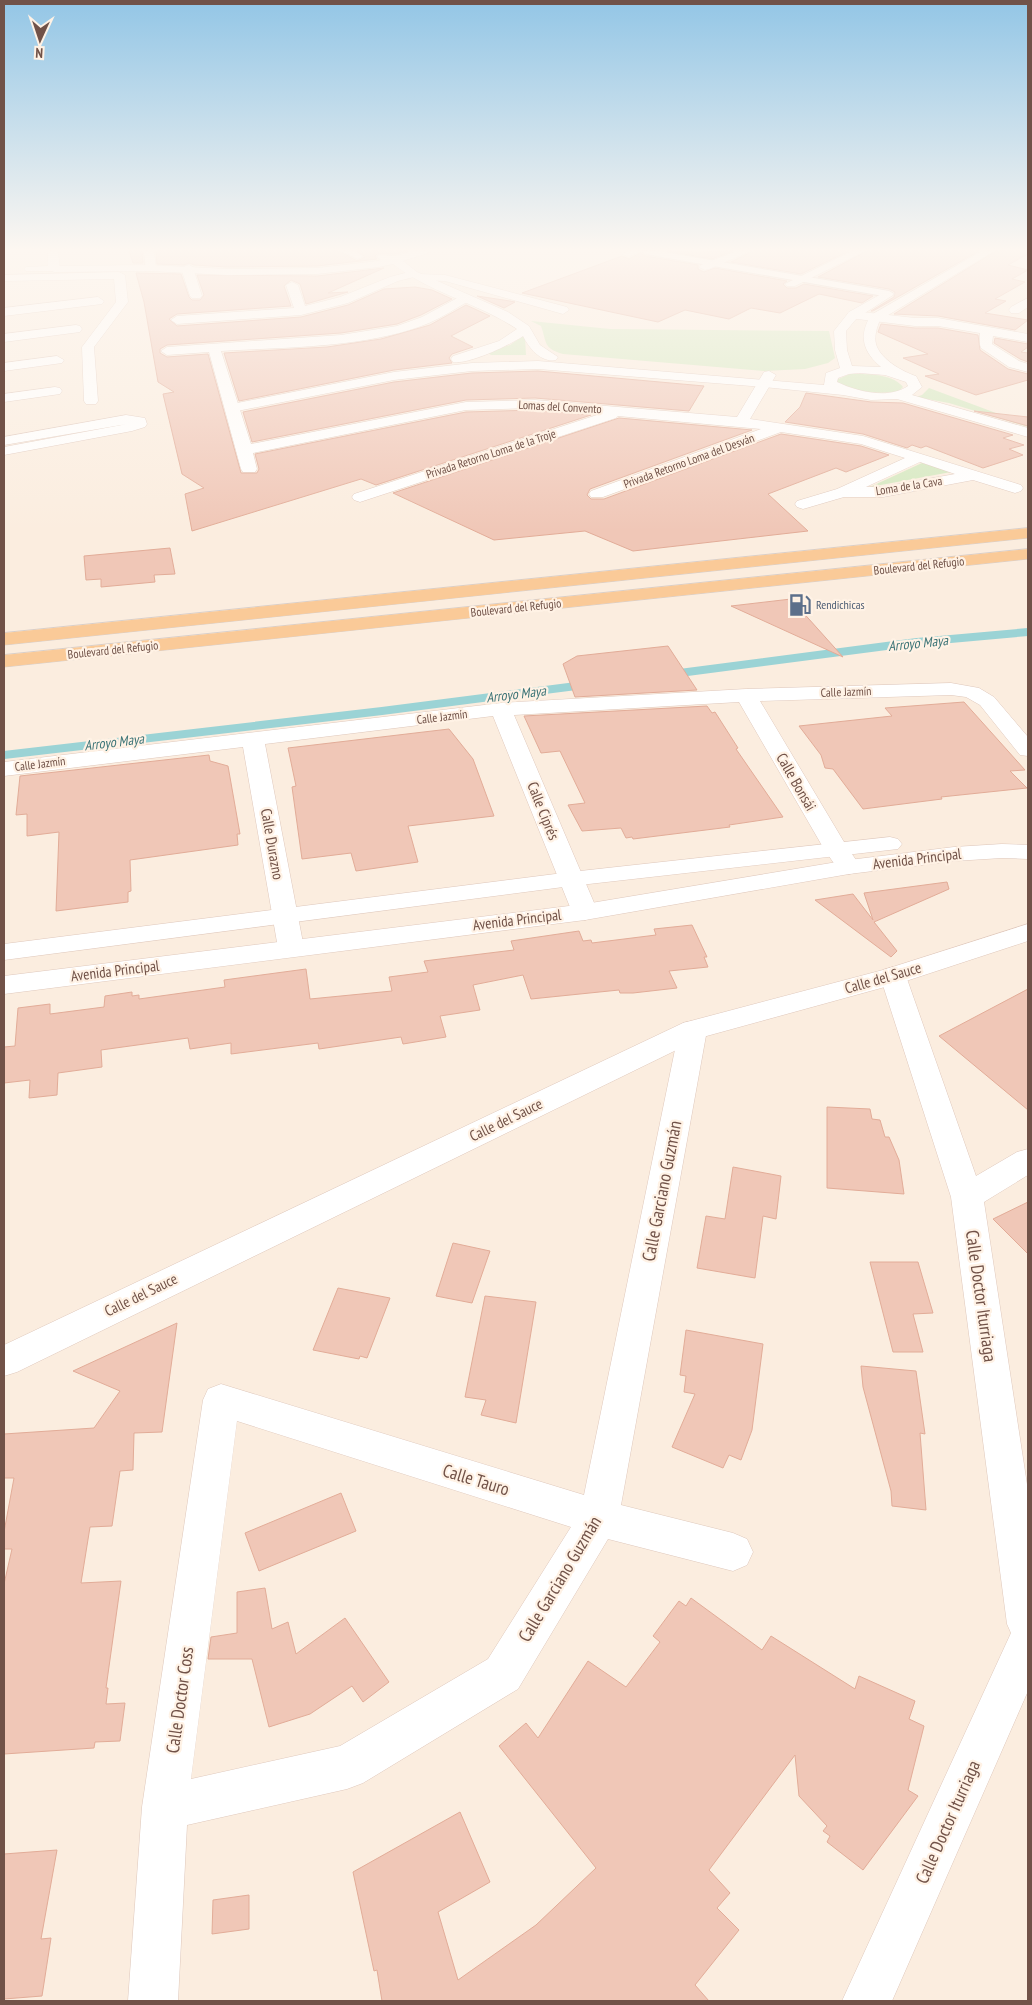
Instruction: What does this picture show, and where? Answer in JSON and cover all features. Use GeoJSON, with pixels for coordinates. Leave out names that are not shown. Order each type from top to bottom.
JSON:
{"type":"FeatureCollection","features":[{"type":"Feature","properties":{"kind":"main road"},"geometry":{"type":"LineString","coordinates":[[966,540],[1016,520],[1028,518]]}},
{"type":"Feature","properties":{"kind":"main road","name":"Boulevard del Refugio"},"geometry":{"type":"LineString","coordinates":[[4,638],[1028,533]]}},
{"type":"Feature","properties":{"kind":"main road","name":"Boulevard del Refugio"},"geometry":{"type":"LineString","coordinates":[[4,661],[1028,554]]}},
{"type":"Feature","properties":{"kind":"street"},"geometry":{"type":"LineString","coordinates":[[90,345],[88,347],[91,402]]}},
{"type":"Feature","properties":{"kind":"street"},"geometry":{"type":"LineString","coordinates":[[167,351],[263,345]]}},
{"type":"Feature","properties":{"kind":"street"},"geometry":{"type":"LineString","coordinates":[[231,404],[456,360],[502,345]]}},
{"type":"Feature","properties":{"kind":"street"},"geometry":{"type":"LineString","coordinates":[[534,345],[551,357]]}},
{"type":"Feature","properties":{"kind":"street"},"geometry":{"type":"LineString","coordinates":[[841,345],[847,370]]}},
{"type":"Feature","properties":{"kind":"street"},"geometry":{"type":"LineString","coordinates":[[868,345],[878,358],[898,373],[929,386]]}},
{"type":"Feature","properties":{"kind":"street"},"geometry":{"type":"LineString","coordinates":[[986,345],[1014,364],[1028,368]]}},
{"type":"Feature","properties":{"kind":"street"},"geometry":{"type":"LineString","coordinates":[[214,348],[249,469]]}},
{"type":"Feature","properties":{"kind":"street"},"geometry":{"type":"LineString","coordinates":[[456,360],[551,357],[766,379],[870,396],[897,395],[912,390],[914,383],[911,380]]}},
{"type":"Feature","properties":{"kind":"street"},"geometry":{"type":"LineString","coordinates":[[4,367],[58,360]]}},
{"type":"Feature","properties":{"kind":"street"},"geometry":{"type":"LineString","coordinates":[[231,404],[394,376],[472,367],[538,365],[766,379],[831,376],[847,370],[872,369],[898,373]]}},
{"type":"Feature","properties":{"kind":"street"},"geometry":{"type":"LineString","coordinates":[[831,376],[830,384],[844,391]]}},
{"type":"Feature","properties":{"kind":"street"},"geometry":{"type":"LineString","coordinates":[[741,422],[766,379]]}},
{"type":"Feature","properties":{"kind":"street"},"geometry":{"type":"LineString","coordinates":[[4,398],[55,391]]}},
{"type":"Feature","properties":{"kind":"street"},"geometry":{"type":"LineString","coordinates":[[897,395],[1028,433]]}},
{"type":"Feature","properties":{"kind":"street","name":"Lomas del Convento"},"geometry":{"type":"LineString","coordinates":[[245,450],[466,406],[535,404],[741,422],[863,440],[1015,488]]}},
{"type":"Feature","properties":{"kind":"street","name":"Privada Retorno Loma de la Troje"},"geometry":{"type":"LineString","coordinates":[[360,497],[622,411]]}},
{"type":"Feature","properties":{"kind":"street"},"geometry":{"type":"LineString","coordinates":[[4,440],[126,419],[140,421],[140,424],[132,427],[4,451]]}},
{"type":"Feature","properties":{"kind":"street","name":"Privada Retorno Loma del Desván"},"geometry":{"type":"LineString","coordinates":[[597,494],[782,427]]}},
{"type":"Feature","properties":{"kind":"street","name":"Loma de la Cava"},"geometry":{"type":"LineString","coordinates":[[803,504],[843,492],[920,457]]}},
{"type":"Feature","properties":{"kind":"street","name":"Loma de la Cava"},"geometry":{"type":"LineString","coordinates":[[843,492],[883,492],[974,474]]}},
{"type":"Feature","properties":{"kind":"street","name":"Calle Jazmín"},"geometry":{"type":"LineString","coordinates":[[4,769],[501,709],[746,695],[951,689],[972,692],[987,702],[1028,750]]}},
{"type":"Feature","properties":{"kind":"street","name":"Calle Bonsái"},"geometry":{"type":"LineString","coordinates":[[746,695],[842,858]]}},
{"type":"Feature","properties":{"kind":"street","name":"Calle Ciprés"},"geometry":{"type":"LineString","coordinates":[[501,709],[585,912]]}},
{"type":"Feature","properties":{"kind":"street","name":"Calle Durazno"},"geometry":{"type":"LineString","coordinates":[[253,740],[284,916],[292,948]]}},
{"type":"Feature","properties":{"kind":"street","name":"Avenida Principal"},"geometry":{"type":"LineString","coordinates":[[4,985],[585,912],[842,858],[967,837],[1004,835],[1028,838]]}},
{"type":"Feature","properties":{"kind":"street","name":"Avenida Principal"},"geometry":{"type":"LineString","coordinates":[[4,952],[571,879],[842,858],[1002,851],[1028,852]]}},
{"type":"Feature","properties":{"kind":"street","name":"Calle del Sauce"},"geometry":{"type":"LineString","coordinates":[[4,1361],[693,1030],[893,976],[1028,932]]}},
{"type":"Feature","properties":{"kind":"street","name":"Calle Doctor Iturriaga"},"geometry":{"type":"LineString","coordinates":[[893,976],[967,1197],[1028,1624]]}},
{"type":"Feature","properties":{"kind":"street","name":"Calle Garciano Guzmán"},"geometry":{"type":"LineString","coordinates":[[165,1807],[347,1766],[503,1674],[599,1518],[693,1030]]}},
{"type":"Feature","properties":{"kind":"street"},"geometry":{"type":"LineString","coordinates":[[967,1197],[1028,1160]]}},
{"type":"Feature","properties":{"kind":"street","name":"Calle Tauro"},"geometry":{"type":"LineString","coordinates":[[222,1400],[599,1518],[733,1552]]}},
{"type":"Feature","properties":{"kind":"street","name":"Calle Doctor Coss"},"geometry":{"type":"LineString","coordinates":[[152,2001],[165,1807],[222,1400]]}},
{"type":"Feature","properties":{"kind":"street","name":"Calle Doctor Iturriaga"},"geometry":{"type":"LineString","coordinates":[[867,2001],[1028,1643]]}},
{"type":"Feature","properties":{"kind":"green space"},"geometry":{"type":"Polygon","coordinates":[[[510,345],[525,345],[526,355],[491,355],[487,352],[510,345]]]}},
{"type":"Feature","properties":{"kind":"green space"},"geometry":{"type":"Polygon","coordinates":[[[547,345],[832,345],[835,358],[828,363],[805,369],[764,371],[563,354],[547,345]]]}},
{"type":"Feature","properties":{"kind":"green space"},"geometry":{"type":"Polygon","coordinates":[[[850,374],[871,374],[886,377],[898,382],[903,387],[899,391],[875,393],[850,388],[836,382],[836,380],[850,374]]]}},
{"type":"Feature","properties":{"kind":"green space"},"geometry":{"type":"Polygon","coordinates":[[[929,388],[1028,425],[1028,427],[949,403],[916,397],[922,395],[929,388]]]}},
{"type":"Feature","properties":{"kind":"green space"},"geometry":{"type":"Polygon","coordinates":[[[922,463],[951,472],[870,487],[922,463]]]}},
{"type":"Feature","properties":{"kind":"building"},"geometry":{"type":"Polygon","coordinates":[[[151,345],[173,345],[167,345],[160,349],[160,353],[167,357],[208,354],[241,473],[257,473],[259,469],[255,454],[466,412],[535,410],[591,415],[376,485],[361,479],[192,531],[185,494],[204,488],[182,474],[163,394],[174,392],[158,382],[151,345]]]}},
{"type":"Feature","properties":{"kind":"building"},"geometry":{"type":"Polygon","coordinates":[[[343,345],[468,345],[473,347],[452,354],[449,358],[452,363],[394,370],[239,401],[224,353],[343,345]]]}},
{"type":"Feature","properties":{"kind":"building"},"geometry":{"type":"Polygon","coordinates":[[[907,345],[979,345],[980,350],[1008,369],[1028,374],[1028,380],[976,395],[925,376],[939,374],[903,358],[928,354],[907,345]]]}},
{"type":"Feature","properties":{"kind":"building"},"geometry":{"type":"Polygon","coordinates":[[[997,345],[1028,345],[1028,347],[1021,352],[1028,353],[1028,362],[997,345]]]}},
{"type":"Feature","properties":{"kind":"building"},"geometry":{"type":"Polygon","coordinates":[[[538,371],[704,386],[689,411],[535,398],[466,400],[252,442],[243,412],[394,382],[472,373],[538,371]]]}},
{"type":"Feature","properties":{"kind":"building"},"geometry":{"type":"Polygon","coordinates":[[[806,393],[871,402],[903,403],[1013,435],[1003,438],[1024,445],[1009,449],[1023,455],[983,468],[926,446],[921,448],[912,445],[907,448],[863,434],[785,422],[800,407],[806,393]]]}},
{"type":"Feature","properties":{"kind":"building"},"geometry":{"type":"Polygon","coordinates":[[[974,411],[1028,417],[1028,426],[974,411]]]}},
{"type":"Feature","properties":{"kind":"building"},"geometry":{"type":"Polygon","coordinates":[[[619,418],[752,430],[590,489],[587,495],[591,499],[604,499],[781,434],[861,446],[889,455],[846,472],[836,468],[768,494],[808,531],[633,551],[585,531],[494,540],[393,493],[619,418]]]}},
{"type":"Feature","properties":{"kind":"building"},"geometry":{"type":"Polygon","coordinates":[[[170,548],[175,574],[154,575],[155,582],[101,587],[101,579],[86,580],[84,556],[170,548]]]}},
{"type":"Feature","properties":{"kind":"building"},"geometry":{"type":"Polygon","coordinates":[[[791,599],[843,657],[731,606],[791,599]]]}},
{"type":"Feature","properties":{"kind":"building"},"geometry":{"type":"Polygon","coordinates":[[[668,646],[697,690],[575,697],[563,664],[577,656],[668,646]]]}},
{"type":"Feature","properties":{"kind":"building"},"geometry":{"type":"Polygon","coordinates":[[[964,702],[1025,770],[1010,771],[1027,788],[941,797],[942,799],[863,809],[833,769],[825,768],[821,755],[799,726],[892,716],[885,708],[964,702]]]}},
{"type":"Feature","properties":{"kind":"building"},"geometry":{"type":"Polygon","coordinates":[[[707,706],[712,713],[715,712],[738,748],[736,749],[783,817],[729,825],[730,827],[633,839],[632,837],[626,838],[621,828],[582,831],[568,805],[585,803],[560,751],[541,753],[524,716],[707,706]]]}},
{"type":"Feature","properties":{"kind":"building"},"geometry":{"type":"Polygon","coordinates":[[[449,729],[473,759],[494,816],[408,826],[418,862],[356,871],[351,853],[302,859],[292,787],[296,786],[288,748],[449,729]]]}},
{"type":"Feature","properties":{"kind":"building"},"geometry":{"type":"Polygon","coordinates":[[[209,755],[210,761],[228,766],[240,834],[237,834],[238,845],[130,860],[131,891],[128,892],[128,902],[56,911],[59,832],[27,836],[27,814],[16,815],[20,776],[209,755]]]}},
{"type":"Feature","properties":{"kind":"building"},"geometry":{"type":"Polygon","coordinates":[[[947,882],[949,889],[874,922],[897,951],[891,957],[815,900],[853,894],[873,920],[864,893],[947,882]]]}},
{"type":"Feature","properties":{"kind":"building"},"geometry":{"type":"Polygon","coordinates":[[[692,925],[707,957],[704,957],[708,967],[669,971],[677,988],[633,993],[620,993],[619,990],[531,999],[523,975],[473,985],[480,1010],[440,1016],[446,1037],[403,1044],[401,1037],[319,1049],[318,1043],[231,1054],[231,1043],[190,1049],[188,1038],[101,1050],[102,1067],[58,1073],[57,1095],[29,1098],[30,1080],[4,1083],[4,1047],[15,1046],[18,1008],[50,1004],[50,1014],[104,1007],[105,996],[132,992],[132,996],[139,995],[139,999],[225,987],[224,980],[306,969],[310,999],[392,991],[389,977],[428,972],[424,961],[514,950],[511,941],[579,931],[583,941],[591,940],[592,943],[656,935],[654,929],[692,925]]]}},
{"type":"Feature","properties":{"kind":"building"},"geometry":{"type":"Polygon","coordinates":[[[1028,989],[1028,1110],[939,1036],[1028,989]]]}},
{"type":"Feature","properties":{"kind":"building"},"geometry":{"type":"Polygon","coordinates":[[[827,1107],[870,1109],[872,1119],[880,1120],[885,1137],[889,1137],[899,1160],[904,1194],[827,1188],[827,1107]]]}},
{"type":"Feature","properties":{"kind":"building"},"geometry":{"type":"Polygon","coordinates":[[[733,1167],[781,1176],[776,1219],[763,1216],[755,1278],[697,1268],[706,1216],[725,1219],[733,1167]]]}},
{"type":"Feature","properties":{"kind":"building"},"geometry":{"type":"Polygon","coordinates":[[[1028,1202],[1028,1254],[993,1219],[1028,1202]]]}},
{"type":"Feature","properties":{"kind":"building"},"geometry":{"type":"Polygon","coordinates":[[[453,1243],[490,1251],[472,1303],[436,1296],[453,1243]]]}},
{"type":"Feature","properties":{"kind":"building"},"geometry":{"type":"Polygon","coordinates":[[[870,1262],[918,1262],[933,1313],[913,1314],[923,1352],[893,1352],[870,1262]]]}},
{"type":"Feature","properties":{"kind":"building"},"geometry":{"type":"Polygon","coordinates":[[[338,1288],[390,1298],[367,1358],[360,1356],[359,1359],[313,1350],[338,1288]]]}},
{"type":"Feature","properties":{"kind":"building"},"geometry":{"type":"Polygon","coordinates":[[[485,1296],[536,1302],[516,1423],[481,1415],[486,1400],[465,1397],[485,1296]]]}},
{"type":"Feature","properties":{"kind":"building"},"geometry":{"type":"Polygon","coordinates":[[[177,1323],[162,1432],[134,1433],[133,1470],[120,1471],[112,1526],[90,1527],[81,1583],[121,1581],[106,1688],[108,1688],[106,1704],[125,1703],[120,1741],[95,1742],[94,1748],[4,1754],[4,1584],[12,1549],[4,1549],[4,1532],[14,1478],[4,1478],[4,1434],[94,1428],[120,1391],[73,1371],[177,1323]]]}},
{"type":"Feature","properties":{"kind":"building"},"geometry":{"type":"Polygon","coordinates":[[[686,1330],[763,1344],[752,1430],[741,1460],[729,1455],[723,1468],[672,1447],[695,1394],[684,1392],[686,1376],[680,1375],[686,1330]]]}},
{"type":"Feature","properties":{"kind":"building"},"geometry":{"type":"Polygon","coordinates":[[[861,1366],[916,1371],[925,1434],[920,1433],[926,1510],[892,1506],[891,1491],[863,1387],[861,1366]]]}},
{"type":"Feature","properties":{"kind":"building"},"geometry":{"type":"Polygon","coordinates":[[[341,1493],[356,1531],[259,1571],[245,1533],[341,1493]]]}},
{"type":"Feature","properties":{"kind":"building"},"geometry":{"type":"Polygon","coordinates":[[[265,1588],[272,1629],[288,1622],[296,1654],[345,1618],[389,1682],[363,1702],[352,1686],[310,1714],[269,1727],[252,1659],[208,1659],[211,1637],[237,1633],[237,1592],[265,1588]]]}},
{"type":"Feature","properties":{"kind":"building"},"geometry":{"type":"Polygon","coordinates":[[[691,1598],[762,1650],[771,1636],[855,1689],[859,1676],[915,1701],[909,1719],[924,1726],[908,1790],[918,1796],[863,1870],[827,1842],[830,1836],[823,1831],[827,1826],[799,1796],[795,1755],[709,1870],[730,1893],[717,1908],[739,1930],[695,1985],[709,2001],[382,2001],[377,1970],[374,1971],[353,1872],[460,1812],[490,1882],[438,1912],[458,1980],[536,1925],[596,1868],[499,1746],[526,1723],[538,1738],[588,1661],[626,1687],[660,1642],[653,1636],[679,1601],[686,1606],[691,1598]]]}},
{"type":"Feature","properties":{"kind":"building"},"geometry":{"type":"Polygon","coordinates":[[[57,1850],[41,1939],[51,1938],[42,1996],[4,1999],[4,1854],[57,1850]]]}},
{"type":"Feature","properties":{"kind":"building"},"geometry":{"type":"Polygon","coordinates":[[[249,1895],[249,1929],[212,1934],[213,1900],[249,1895]]]}},
{"type":"Feature","properties":{"kind":"waterway","name":"Arroyo Maya"},"geometry":{"type":"LineString","coordinates":[[672,674],[917,642],[1028,632]]}},
{"type":"Feature","properties":{"kind":"waterway","name":"Arroyo Maya"},"geometry":{"type":"LineString","coordinates":[[4,755],[382,711],[584,685]]}},
{"type":"Feature","properties":{"kind":"place","name":"Rendichicas"},"geometry":{"type":"Point","coordinates":[800,605]}}]}
